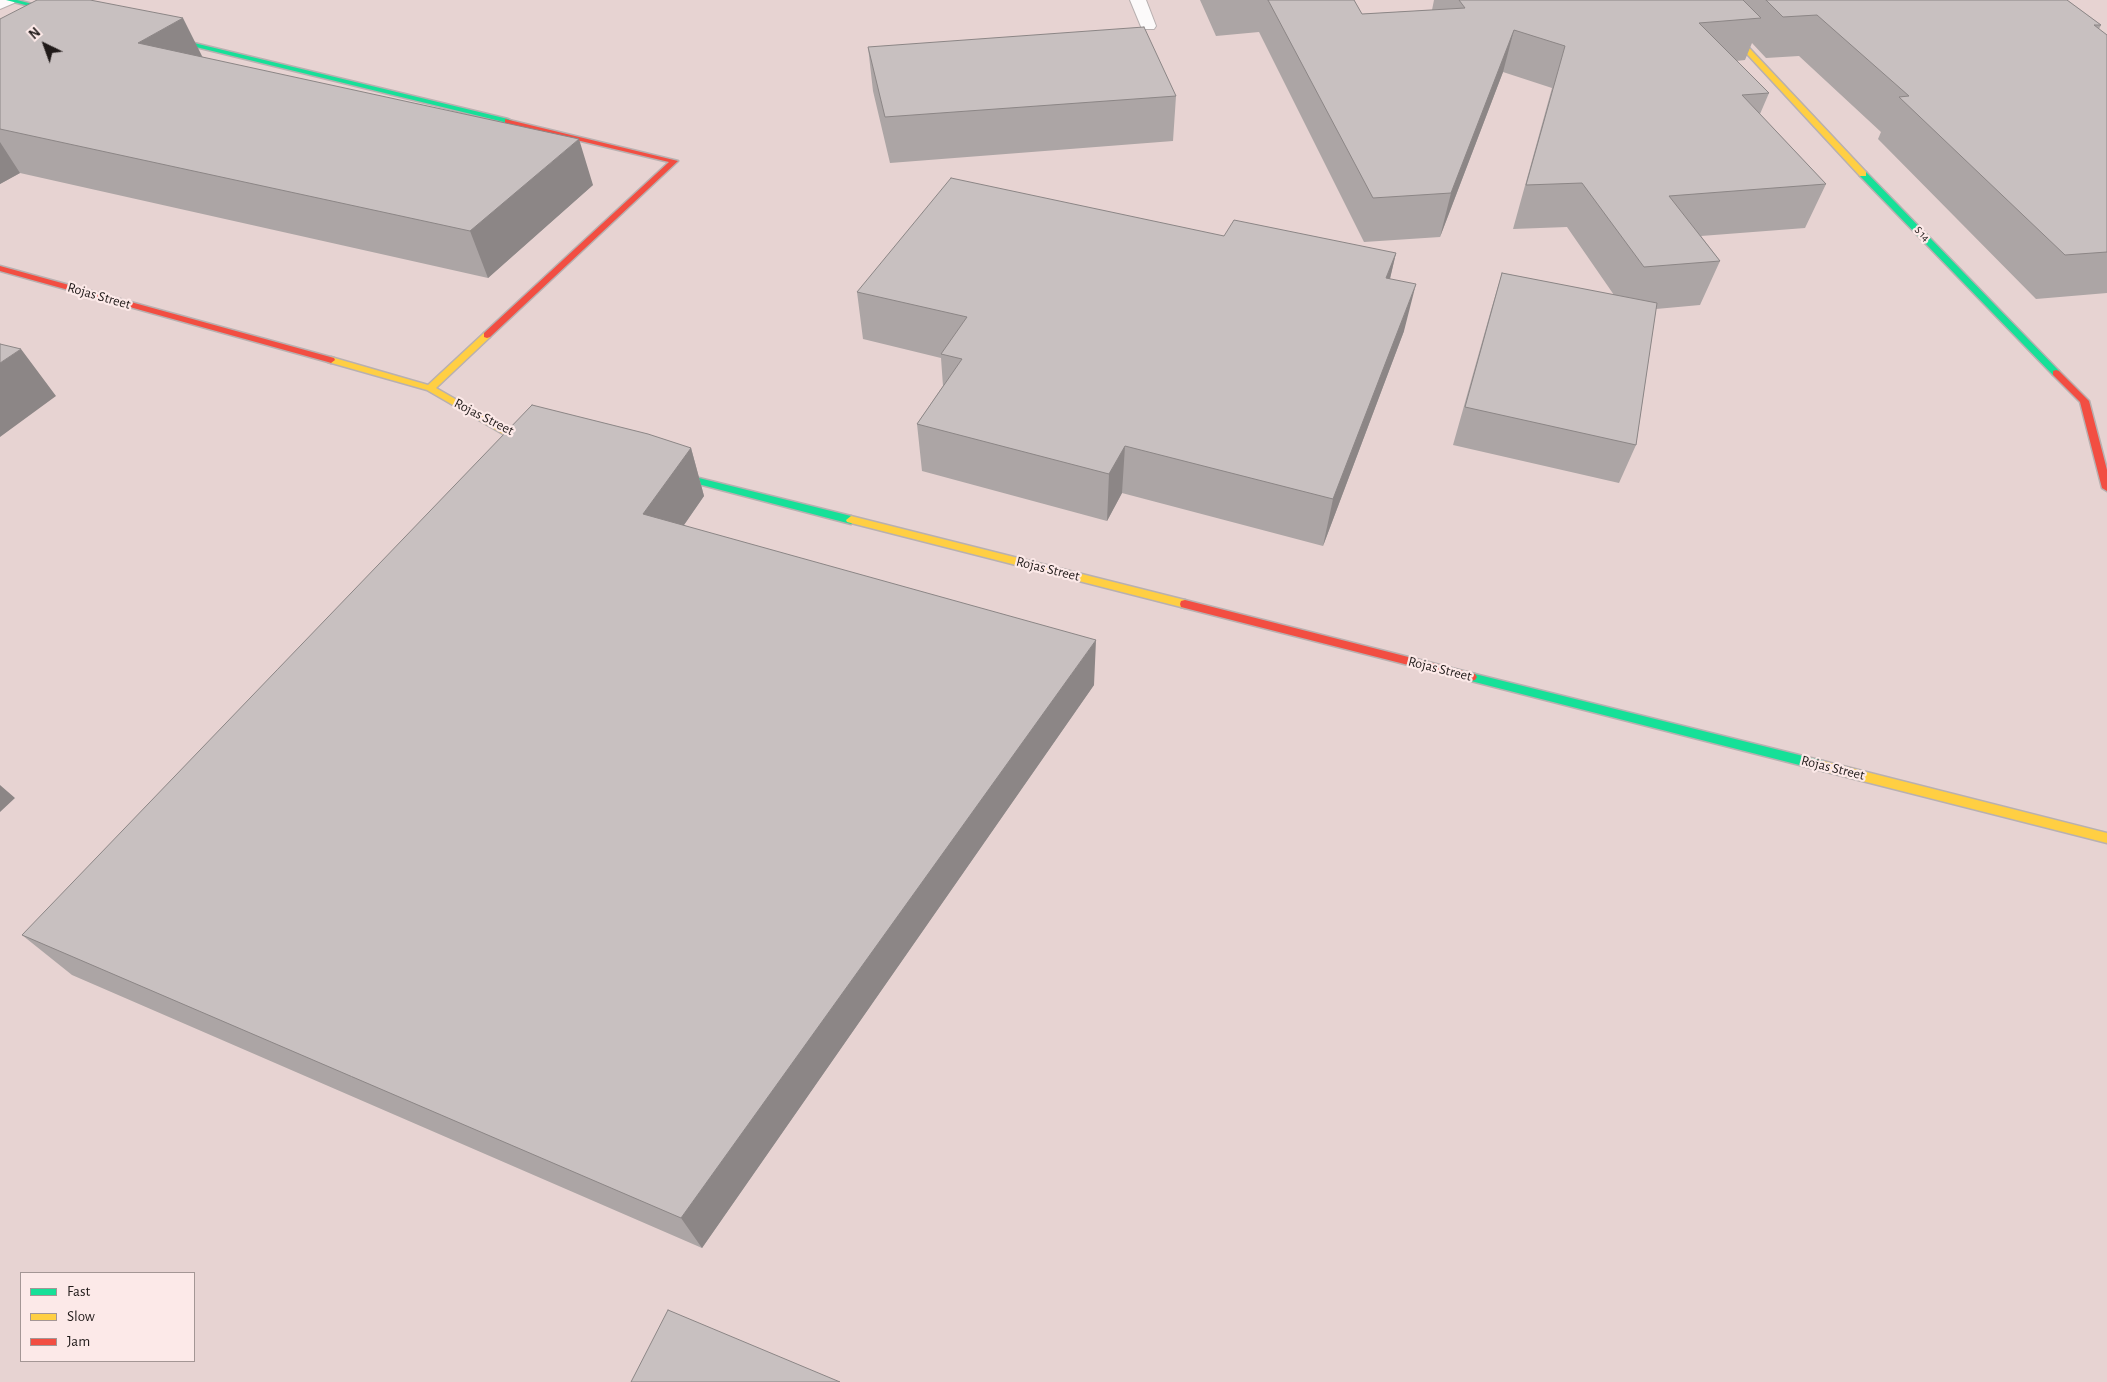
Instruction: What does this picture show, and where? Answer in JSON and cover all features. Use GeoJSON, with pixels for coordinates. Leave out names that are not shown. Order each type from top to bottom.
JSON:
{"type":"FeatureCollection","features":[{"type":"Feature","properties":{"kind":"street"},"geometry":{"type":"LineString","coordinates":[[0,4],[9,0],[76,16]]}},
{"type":"Feature","properties":{"kind":"street"},"geometry":{"type":"LineString","coordinates":[[1138,0],[1148,26]]}},
{"type":"Feature","properties":{"kind":"street","name":"S 14"},"geometry":{"type":"LineString","coordinates":[[1700,0],[1834,145],[2084,401],[2107,488]]}},
{"type":"Feature","properties":{"kind":"street"},"geometry":{"type":"LineString","coordinates":[[154,35],[674,161],[430,388]]}},
{"type":"Feature","properties":{"kind":"street","name":"Rojas Street"},"geometry":{"type":"LineString","coordinates":[[0,268],[430,388],[506,432],[558,445]]}},
{"type":"Feature","properties":{"kind":"street","name":"Rojas Street"},"geometry":{"type":"LineString","coordinates":[[654,469],[2107,838]]}},
{"type":"Feature","properties":{"kind":"shaded area"},"geometry":{"type":"Polygon","coordinates":[[[0,0],[2107,0],[2107,1382],[0,1382],[0,0]]]}},
{"type":"Feature","properties":{"kind":"building"},"geometry":{"type":"Polygon","coordinates":[[[37,0],[90,0],[183,18],[138,43],[579,139],[470,231],[0,129],[0,19],[37,0]]]}},
{"type":"Feature","properties":{"kind":"building"},"geometry":{"type":"Polygon","coordinates":[[[1268,0],[1354,0],[1362,14],[1465,8],[1459,0],[1743,0],[1761,18],[1699,23],[1769,93],[1742,95],[1826,184],[1669,196],[1720,261],[1644,267],[1582,183],[1526,185],[1565,46],[1514,30],[1451,193],[1373,198],[1268,0]]]}},
{"type":"Feature","properties":{"kind":"building"},"geometry":{"type":"Polygon","coordinates":[[[1766,0],[2067,0],[2101,25],[2094,25],[2107,35],[2107,252],[2065,255],[1899,97],[1909,96],[1817,15],[1783,17],[1766,0]]]}},
{"type":"Feature","properties":{"kind":"building"},"geometry":{"type":"Polygon","coordinates":[[[1144,27],[1176,96],[885,117],[868,47],[1144,27]]]}},
{"type":"Feature","properties":{"kind":"building"},"geometry":{"type":"Polygon","coordinates":[[[951,178],[1224,236],[1234,220],[1396,253],[1386,278],[1416,284],[1333,499],[1125,446],[1109,474],[917,424],[962,359],[941,354],[967,317],[857,292],[951,178]]]}},
{"type":"Feature","properties":{"kind":"building"},"geometry":{"type":"Polygon","coordinates":[[[1502,273],[1657,303],[1636,445],[1465,407],[1502,273]]]}},
{"type":"Feature","properties":{"kind":"building"},"geometry":{"type":"Polygon","coordinates":[[[0,344],[21,349],[0,363],[0,344]]]}},
{"type":"Feature","properties":{"kind":"building"},"geometry":{"type":"Polygon","coordinates":[[[532,405],[648,434],[691,448],[643,514],[1096,640],[681,1218],[22,935],[532,405]]]}},
{"type":"Feature","properties":{"kind":"building"},"geometry":{"type":"Polygon","coordinates":[[[668,1310],[840,1382],[631,1382],[668,1310]]]}},
{"type":"Feature","properties":{"kind":"traffic: fast"},"geometry":{"type":"LineString","coordinates":[[9,0],[64,13]]}},
{"type":"Feature","properties":{"kind":"traffic: fast"},"geometry":{"type":"LineString","coordinates":[[161,37],[508,121]]}},
{"type":"Feature","properties":{"kind":"traffic: fast"},"geometry":{"type":"LineString","coordinates":[[1863,174],[2056,373]]}},
{"type":"Feature","properties":{"kind":"traffic: fast"},"geometry":{"type":"LineString","coordinates":[[663,472],[851,520]]}},
{"type":"Feature","properties":{"kind":"traffic: fast"},"geometry":{"type":"LineString","coordinates":[[1471,677],[1823,766]]}},
{"type":"Feature","properties":{"kind":"traffic: slow"},"geometry":{"type":"LineString","coordinates":[[1700,0],[1863,174]]}},
{"type":"Feature","properties":{"kind":"traffic: slow"},"geometry":{"type":"LineString","coordinates":[[430,388],[487,335]]}},
{"type":"Feature","properties":{"kind":"traffic: slow"},"geometry":{"type":"LineString","coordinates":[[331,360],[430,388],[506,432],[542,441]]}},
{"type":"Feature","properties":{"kind":"traffic: slow"},"geometry":{"type":"LineString","coordinates":[[851,520],[1185,604]]}},
{"type":"Feature","properties":{"kind":"traffic: slow"},"geometry":{"type":"LineString","coordinates":[[1823,766],[2107,838]]}},
{"type":"Feature","properties":{"kind":"traffic: jam"},"geometry":{"type":"LineString","coordinates":[[487,335],[674,161],[508,121]]}},
{"type":"Feature","properties":{"kind":"traffic: jam"},"geometry":{"type":"LineString","coordinates":[[0,268],[331,360]]}},
{"type":"Feature","properties":{"kind":"traffic: jam"},"geometry":{"type":"LineString","coordinates":[[2056,373],[2084,401],[2107,488]]}},
{"type":"Feature","properties":{"kind":"traffic: jam"},"geometry":{"type":"LineString","coordinates":[[1185,604],[1471,677]]}}]}
